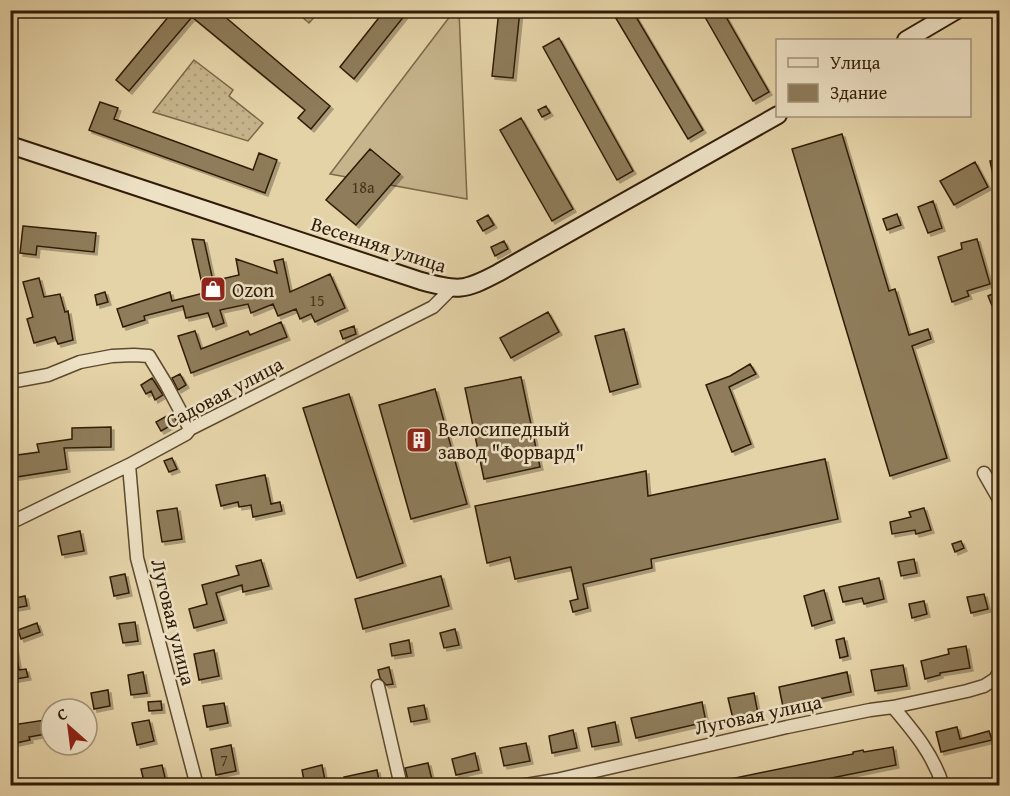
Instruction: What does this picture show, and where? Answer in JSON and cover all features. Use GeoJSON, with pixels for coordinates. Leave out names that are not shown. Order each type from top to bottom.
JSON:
{"type":"FeatureCollection","features":[{"type":"Feature","properties":{"kind":"street"},"geometry":{"type":"LineString","coordinates":[[908,39],[957,10]]}},
{"type":"Feature","properties":{"kind":"street","name":"Весенняя улица"},"geometry":{"type":"LineString","coordinates":[[10,145],[410,278],[451,289],[475,285],[498,273],[776,116]]}},
{"type":"Feature","properties":{"kind":"street","name":"Садовая улица"},"geometry":{"type":"LineString","coordinates":[[10,523],[129,465],[186,434],[190,429],[434,307],[451,289]]}},
{"type":"Feature","properties":{"kind":"street"},"geometry":{"type":"LineString","coordinates":[[10,382],[48,375],[80,362],[135,354],[149,356],[190,429]]}},
{"type":"Feature","properties":{"kind":"street","name":"Луговая улица"},"geometry":{"type":"LineString","coordinates":[[129,465],[137,558],[197,786]]}},
{"type":"Feature","properties":{"kind":"street"},"geometry":{"type":"LineString","coordinates":[[984,472],[999,501]]}},
{"type":"Feature","properties":{"kind":"street","name":"Луговая улица"},"geometry":{"type":"LineString","coordinates":[[520,786],[623,766],[787,727],[967,691],[984,686],[998,678]]}},
{"type":"Feature","properties":{"kind":"street"},"geometry":{"type":"LineString","coordinates":[[378,686],[401,786]]}},
{"type":"Feature","properties":{"kind":"street"},"geometry":{"type":"LineString","coordinates":[[893,707],[920,739],[938,770],[943,786]]}},
{"type":"Feature","properties":{"kind":"shaded area"},"geometry":{"type":"Polygon","coordinates":[[[295,11],[320,11],[309,23],[295,11]]]}},
{"type":"Feature","properties":{"kind":"shaded area"},"geometry":{"type":"Polygon","coordinates":[[[454,11],[459,11],[467,199],[330,174],[454,11]]]}},
{"type":"Feature","properties":{"kind":"shaded area"},"geometry":{"type":"Polygon","coordinates":[[[194,60],[233,90],[229,96],[263,123],[248,141],[153,112],[194,60]]]}},
{"type":"Feature","properties":{"kind":"building"},"geometry":{"type":"Polygon","coordinates":[[[174,10],[217,10],[330,106],[311,129],[298,118],[305,110],[192,17],[129,91],[116,80],[174,10]]]}},
{"type":"Feature","properties":{"kind":"building"},"geometry":{"type":"Polygon","coordinates":[[[385,10],[409,10],[354,79],[340,67],[385,10]]]}},
{"type":"Feature","properties":{"kind":"building"},"geometry":{"type":"Polygon","coordinates":[[[499,10],[520,10],[513,78],[492,76],[499,10]]]}},
{"type":"Feature","properties":{"kind":"building"},"geometry":{"type":"Polygon","coordinates":[[[611,10],[632,10],[703,130],[688,139],[611,10]]]}},
{"type":"Feature","properties":{"kind":"building"},"geometry":{"type":"Polygon","coordinates":[[[701,10],[722,10],[769,92],[753,101],[701,10]]]}},
{"type":"Feature","properties":{"kind":"building"},"geometry":{"type":"Polygon","coordinates":[[[559,38],[633,171],[617,180],[543,47],[559,38]]]}},
{"type":"Feature","properties":{"kind":"building"},"geometry":{"type":"Polygon","coordinates":[[[100,102],[118,108],[114,119],[253,170],[259,153],[277,160],[265,193],[89,130],[100,102]]]}},
{"type":"Feature","properties":{"kind":"building"},"geometry":{"type":"Polygon","coordinates":[[[546,106],[550,113],[542,117],[538,110],[546,106]]]}},
{"type":"Feature","properties":{"kind":"building"},"geometry":{"type":"Polygon","coordinates":[[[521,118],[573,209],[552,221],[500,130],[521,118]]]}},
{"type":"Feature","properties":{"kind":"building"},"geometry":{"type":"Polygon","coordinates":[[[842,134],[889,291],[895,289],[909,335],[928,329],[931,339],[912,346],[947,458],[890,476],[792,149],[842,134]]]}},
{"type":"Feature","properties":{"kind":"building"},"geometry":{"type":"Polygon","coordinates":[[[370,149],[400,174],[356,225],[326,200],[370,149]]]}},
{"type":"Feature","properties":{"kind":"building"},"geometry":{"type":"Polygon","coordinates":[[[999,159],[999,187],[996,188],[990,161],[999,159]]]}},
{"type":"Feature","properties":{"kind":"building"},"geometry":{"type":"Polygon","coordinates":[[[975,162],[988,187],[954,205],[940,181],[975,162]]]}},
{"type":"Feature","properties":{"kind":"building"},"geometry":{"type":"Polygon","coordinates":[[[933,201],[942,228],[928,233],[918,207],[933,201]]]}},
{"type":"Feature","properties":{"kind":"building"},"geometry":{"type":"Polygon","coordinates":[[[897,214],[901,225],[887,230],[883,219],[897,214]]]}},
{"type":"Feature","properties":{"kind":"building"},"geometry":{"type":"Polygon","coordinates":[[[488,215],[494,225],[483,231],[477,221],[488,215]]]}},
{"type":"Feature","properties":{"kind":"building"},"geometry":{"type":"Polygon","coordinates":[[[23,226],[96,233],[94,252],[37,246],[36,255],[20,253],[23,226]]]}},
{"type":"Feature","properties":{"kind":"building"},"geometry":{"type":"Polygon","coordinates":[[[192,239],[204,240],[213,281],[239,275],[236,259],[277,273],[274,261],[283,259],[290,292],[330,274],[345,308],[315,322],[311,314],[300,319],[296,309],[278,316],[273,304],[251,313],[248,304],[220,310],[224,323],[213,327],[208,313],[186,318],[183,306],[144,316],[145,320],[123,327],[117,309],[170,292],[172,301],[204,293],[192,239]]]}},
{"type":"Feature","properties":{"kind":"building"},"geometry":{"type":"Polygon","coordinates":[[[977,239],[990,284],[967,291],[969,296],[952,302],[938,257],[962,249],[961,243],[977,239]]]}},
{"type":"Feature","properties":{"kind":"building"},"geometry":{"type":"Polygon","coordinates":[[[504,241],[508,249],[495,256],[491,247],[504,241]]]}},
{"type":"Feature","properties":{"kind":"building"},"geometry":{"type":"Polygon","coordinates":[[[39,278],[44,297],[60,294],[65,312],[68,311],[73,340],[58,344],[55,337],[34,343],[27,319],[33,317],[23,282],[39,278]]]}},
{"type":"Feature","properties":{"kind":"building"},"geometry":{"type":"Polygon","coordinates":[[[999,291],[999,323],[988,296],[999,291]]]}},
{"type":"Feature","properties":{"kind":"building"},"geometry":{"type":"Polygon","coordinates":[[[105,292],[108,302],[97,305],[95,295],[105,292]]]}},
{"type":"Feature","properties":{"kind":"building"},"geometry":{"type":"Polygon","coordinates":[[[548,312],[559,332],[511,358],[500,338],[548,312]]]}},
{"type":"Feature","properties":{"kind":"building"},"geometry":{"type":"Polygon","coordinates":[[[281,322],[287,337],[191,373],[178,336],[195,331],[201,349],[248,331],[250,335],[281,322]]]}},
{"type":"Feature","properties":{"kind":"building"},"geometry":{"type":"Polygon","coordinates":[[[354,326],[356,334],[343,339],[340,331],[354,326]]]}},
{"type":"Feature","properties":{"kind":"building"},"geometry":{"type":"Polygon","coordinates":[[[624,329],[638,384],[610,392],[595,336],[624,329]]]}},
{"type":"Feature","properties":{"kind":"building"},"geometry":{"type":"Polygon","coordinates":[[[750,364],[756,374],[729,387],[751,444],[732,452],[706,385],[730,376],[750,364]]]}},
{"type":"Feature","properties":{"kind":"building"},"geometry":{"type":"Polygon","coordinates":[[[180,374],[186,385],[178,390],[172,378],[180,374]]]}},
{"type":"Feature","properties":{"kind":"building"},"geometry":{"type":"Polygon","coordinates":[[[521,377],[540,467],[484,479],[465,388],[521,377]]]}},
{"type":"Feature","properties":{"kind":"building"},"geometry":{"type":"Polygon","coordinates":[[[152,378],[163,395],[155,400],[151,391],[146,394],[141,385],[152,378]]]}},
{"type":"Feature","properties":{"kind":"building","name":"Велосипедный завод \"Форвард\""},"geometry":{"type":"Polygon","coordinates":[[[435,389],[467,504],[411,519],[379,405],[435,389]]]}},
{"type":"Feature","properties":{"kind":"building"},"geometry":{"type":"Polygon","coordinates":[[[349,394],[403,563],[357,578],[303,408],[349,394]]]}},
{"type":"Feature","properties":{"kind":"building"},"geometry":{"type":"Polygon","coordinates":[[[172,413],[177,422],[161,431],[156,422],[172,413]]]}},
{"type":"Feature","properties":{"kind":"building"},"geometry":{"type":"Polygon","coordinates":[[[111,427],[111,447],[64,448],[67,469],[10,478],[10,456],[39,452],[37,444],[72,439],[72,428],[111,427]]]}},
{"type":"Feature","properties":{"kind":"building"},"geometry":{"type":"Polygon","coordinates":[[[172,458],[177,469],[169,472],[164,461],[172,458]]]}},
{"type":"Feature","properties":{"kind":"building"},"geometry":{"type":"Polygon","coordinates":[[[825,459],[838,519],[651,559],[652,568],[583,584],[588,608],[573,612],[570,601],[578,599],[571,567],[515,579],[510,557],[487,563],[475,506],[646,471],[648,496],[825,459]]]}},
{"type":"Feature","properties":{"kind":"building"},"geometry":{"type":"Polygon","coordinates":[[[265,475],[271,504],[280,502],[282,511],[253,517],[251,505],[239,507],[238,502],[221,506],[216,485],[265,475]]]}},
{"type":"Feature","properties":{"kind":"building"},"geometry":{"type":"Polygon","coordinates":[[[177,508],[182,539],[162,542],[157,511],[177,508]]]}},
{"type":"Feature","properties":{"kind":"building"},"geometry":{"type":"Polygon","coordinates":[[[924,508],[931,530],[916,534],[915,530],[892,534],[890,522],[911,517],[909,512],[924,508]]]}},
{"type":"Feature","properties":{"kind":"building"},"geometry":{"type":"Polygon","coordinates":[[[80,531],[84,551],[62,555],[58,536],[80,531]]]}},
{"type":"Feature","properties":{"kind":"building"},"geometry":{"type":"Polygon","coordinates":[[[961,541],[964,548],[955,552],[952,544],[961,541]]]}},
{"type":"Feature","properties":{"kind":"building"},"geometry":{"type":"Polygon","coordinates":[[[914,559],[917,573],[901,576],[898,562],[914,559]]]}},
{"type":"Feature","properties":{"kind":"building"},"geometry":{"type":"Polygon","coordinates":[[[261,560],[269,586],[243,592],[242,585],[216,593],[224,620],[194,628],[189,609],[207,604],[202,585],[239,575],[236,566],[261,560]]]}},
{"type":"Feature","properties":{"kind":"building"},"geometry":{"type":"Polygon","coordinates":[[[125,574],[129,593],[114,596],[110,577],[125,574]]]}},
{"type":"Feature","properties":{"kind":"building"},"geometry":{"type":"Polygon","coordinates":[[[441,576],[449,606],[363,629],[355,599],[441,576]]]}},
{"type":"Feature","properties":{"kind":"building"},"geometry":{"type":"Polygon","coordinates":[[[879,578],[884,599],[864,604],[862,598],[843,602],[839,587],[879,578]]]}},
{"type":"Feature","properties":{"kind":"building"},"geometry":{"type":"Polygon","coordinates":[[[824,590],[832,620],[812,626],[804,596],[824,590]]]}},
{"type":"Feature","properties":{"kind":"building"},"geometry":{"type":"Polygon","coordinates":[[[984,594],[988,609],[971,613],[967,597],[984,594]]]}},
{"type":"Feature","properties":{"kind":"building"},"geometry":{"type":"Polygon","coordinates":[[[25,596],[27,606],[10,609],[10,599],[25,596]]]}},
{"type":"Feature","properties":{"kind":"building"},"geometry":{"type":"Polygon","coordinates":[[[924,601],[927,614],[912,618],[909,604],[924,601]]]}},
{"type":"Feature","properties":{"kind":"building"},"geometry":{"type":"Polygon","coordinates":[[[135,622],[138,641],[123,643],[119,624],[135,622]]]}},
{"type":"Feature","properties":{"kind":"building"},"geometry":{"type":"Polygon","coordinates":[[[37,623],[40,632],[21,639],[18,630],[37,623]]]}},
{"type":"Feature","properties":{"kind":"building"},"geometry":{"type":"Polygon","coordinates":[[[455,629],[459,645],[444,648],[440,633],[455,629]]]}},
{"type":"Feature","properties":{"kind":"building"},"geometry":{"type":"Polygon","coordinates":[[[844,638],[848,656],[840,658],[836,640],[844,638]]]}},
{"type":"Feature","properties":{"kind":"building"},"geometry":{"type":"Polygon","coordinates":[[[409,640],[411,653],[392,656],[390,644],[409,640]]]}},
{"type":"Feature","properties":{"kind":"building"},"geometry":{"type":"Polygon","coordinates":[[[966,646],[970,668],[940,673],[940,675],[925,679],[921,661],[949,654],[948,649],[966,646]]]}},
{"type":"Feature","properties":{"kind":"building"},"geometry":{"type":"Polygon","coordinates":[[[15,647],[19,670],[26,669],[28,677],[10,680],[10,648],[15,647]]]}},
{"type":"Feature","properties":{"kind":"building"},"geometry":{"type":"Polygon","coordinates":[[[214,650],[219,676],[199,680],[194,654],[214,650]]]}},
{"type":"Feature","properties":{"kind":"building"},"geometry":{"type":"Polygon","coordinates":[[[903,665],[907,686],[875,691],[871,670],[903,665]]]}},
{"type":"Feature","properties":{"kind":"building"},"geometry":{"type":"Polygon","coordinates":[[[389,667],[393,684],[386,685],[380,678],[378,670],[389,667]]]}},
{"type":"Feature","properties":{"kind":"building"},"geometry":{"type":"Polygon","coordinates":[[[143,672],[147,693],[131,695],[128,675],[143,672]]]}},
{"type":"Feature","properties":{"kind":"building"},"geometry":{"type":"Polygon","coordinates":[[[847,672],[851,692],[783,707],[779,687],[847,672]]]}},
{"type":"Feature","properties":{"kind":"building"},"geometry":{"type":"Polygon","coordinates":[[[108,690],[110,706],[99,708],[99,697],[92,697],[91,693],[108,690]]]}},
{"type":"Feature","properties":{"kind":"building"},"geometry":{"type":"Polygon","coordinates":[[[754,693],[758,714],[733,719],[728,698],[754,693]]]}},
{"type":"Feature","properties":{"kind":"building"},"geometry":{"type":"Polygon","coordinates":[[[161,701],[162,710],[149,711],[148,702],[161,701]]]}},
{"type":"Feature","properties":{"kind":"building"},"geometry":{"type":"Polygon","coordinates":[[[702,702],[706,722],[636,738],[631,718],[702,702]]]}},
{"type":"Feature","properties":{"kind":"building"},"geometry":{"type":"Polygon","coordinates":[[[224,703],[228,723],[207,727],[203,706],[224,703]]]}},
{"type":"Feature","properties":{"kind":"building"},"geometry":{"type":"Polygon","coordinates":[[[424,705],[427,719],[411,722],[408,708],[424,705]]]}},
{"type":"Feature","properties":{"kind":"building"},"geometry":{"type":"Polygon","coordinates":[[[149,720],[154,741],[137,745],[132,723],[149,720]]]}},
{"type":"Feature","properties":{"kind":"building"},"geometry":{"type":"Polygon","coordinates":[[[39,721],[39,735],[16,743],[12,725],[39,721]]]}},
{"type":"Feature","properties":{"kind":"building"},"geometry":{"type":"Polygon","coordinates":[[[615,722],[619,742],[592,747],[588,728],[615,722]]]}},
{"type":"Feature","properties":{"kind":"building"},"geometry":{"type":"Polygon","coordinates":[[[957,727],[960,739],[989,731],[992,740],[941,752],[936,732],[957,727]]]}},
{"type":"Feature","properties":{"kind":"building"},"geometry":{"type":"Polygon","coordinates":[[[573,730],[577,748],[552,753],[549,736],[573,730]]]}},
{"type":"Feature","properties":{"kind":"building"},"geometry":{"type":"Polygon","coordinates":[[[526,743],[530,761],[504,766],[500,748],[526,743]]]}},
{"type":"Feature","properties":{"kind":"building"},"geometry":{"type":"Polygon","coordinates":[[[231,745],[236,771],[216,775],[211,749],[231,745]]]}},
{"type":"Feature","properties":{"kind":"building"},"geometry":{"type":"Polygon","coordinates":[[[893,747],[896,765],[792,786],[731,786],[730,779],[863,750],[864,752],[893,747]]]}},
{"type":"Feature","properties":{"kind":"building"},"geometry":{"type":"Polygon","coordinates":[[[475,753],[479,770],[456,775],[452,759],[475,753]]]}},
{"type":"Feature","properties":{"kind":"building"},"geometry":{"type":"Polygon","coordinates":[[[428,763],[432,780],[409,785],[405,768],[428,763]]]}},
{"type":"Feature","properties":{"kind":"building"},"geometry":{"type":"Polygon","coordinates":[[[162,765],[167,786],[145,786],[141,769],[162,765]]]}},
{"type":"Feature","properties":{"kind":"building"},"geometry":{"type":"Polygon","coordinates":[[[322,765],[326,786],[305,786],[302,770],[322,765]]]}},
{"type":"Feature","properties":{"kind":"building"},"geometry":{"type":"Polygon","coordinates":[[[377,770],[380,786],[346,786],[344,777],[377,770]]]}},
{"type":"Feature","properties":{"kind":"place","name":"Ozon"},"geometry":{"type":"Point","coordinates":[213,289]}},
{"type":"Feature","properties":{"kind":"place","name":"Велосипедный завод \"Форвард\""},"geometry":{"type":"Point","coordinates":[419,440]}}]}
